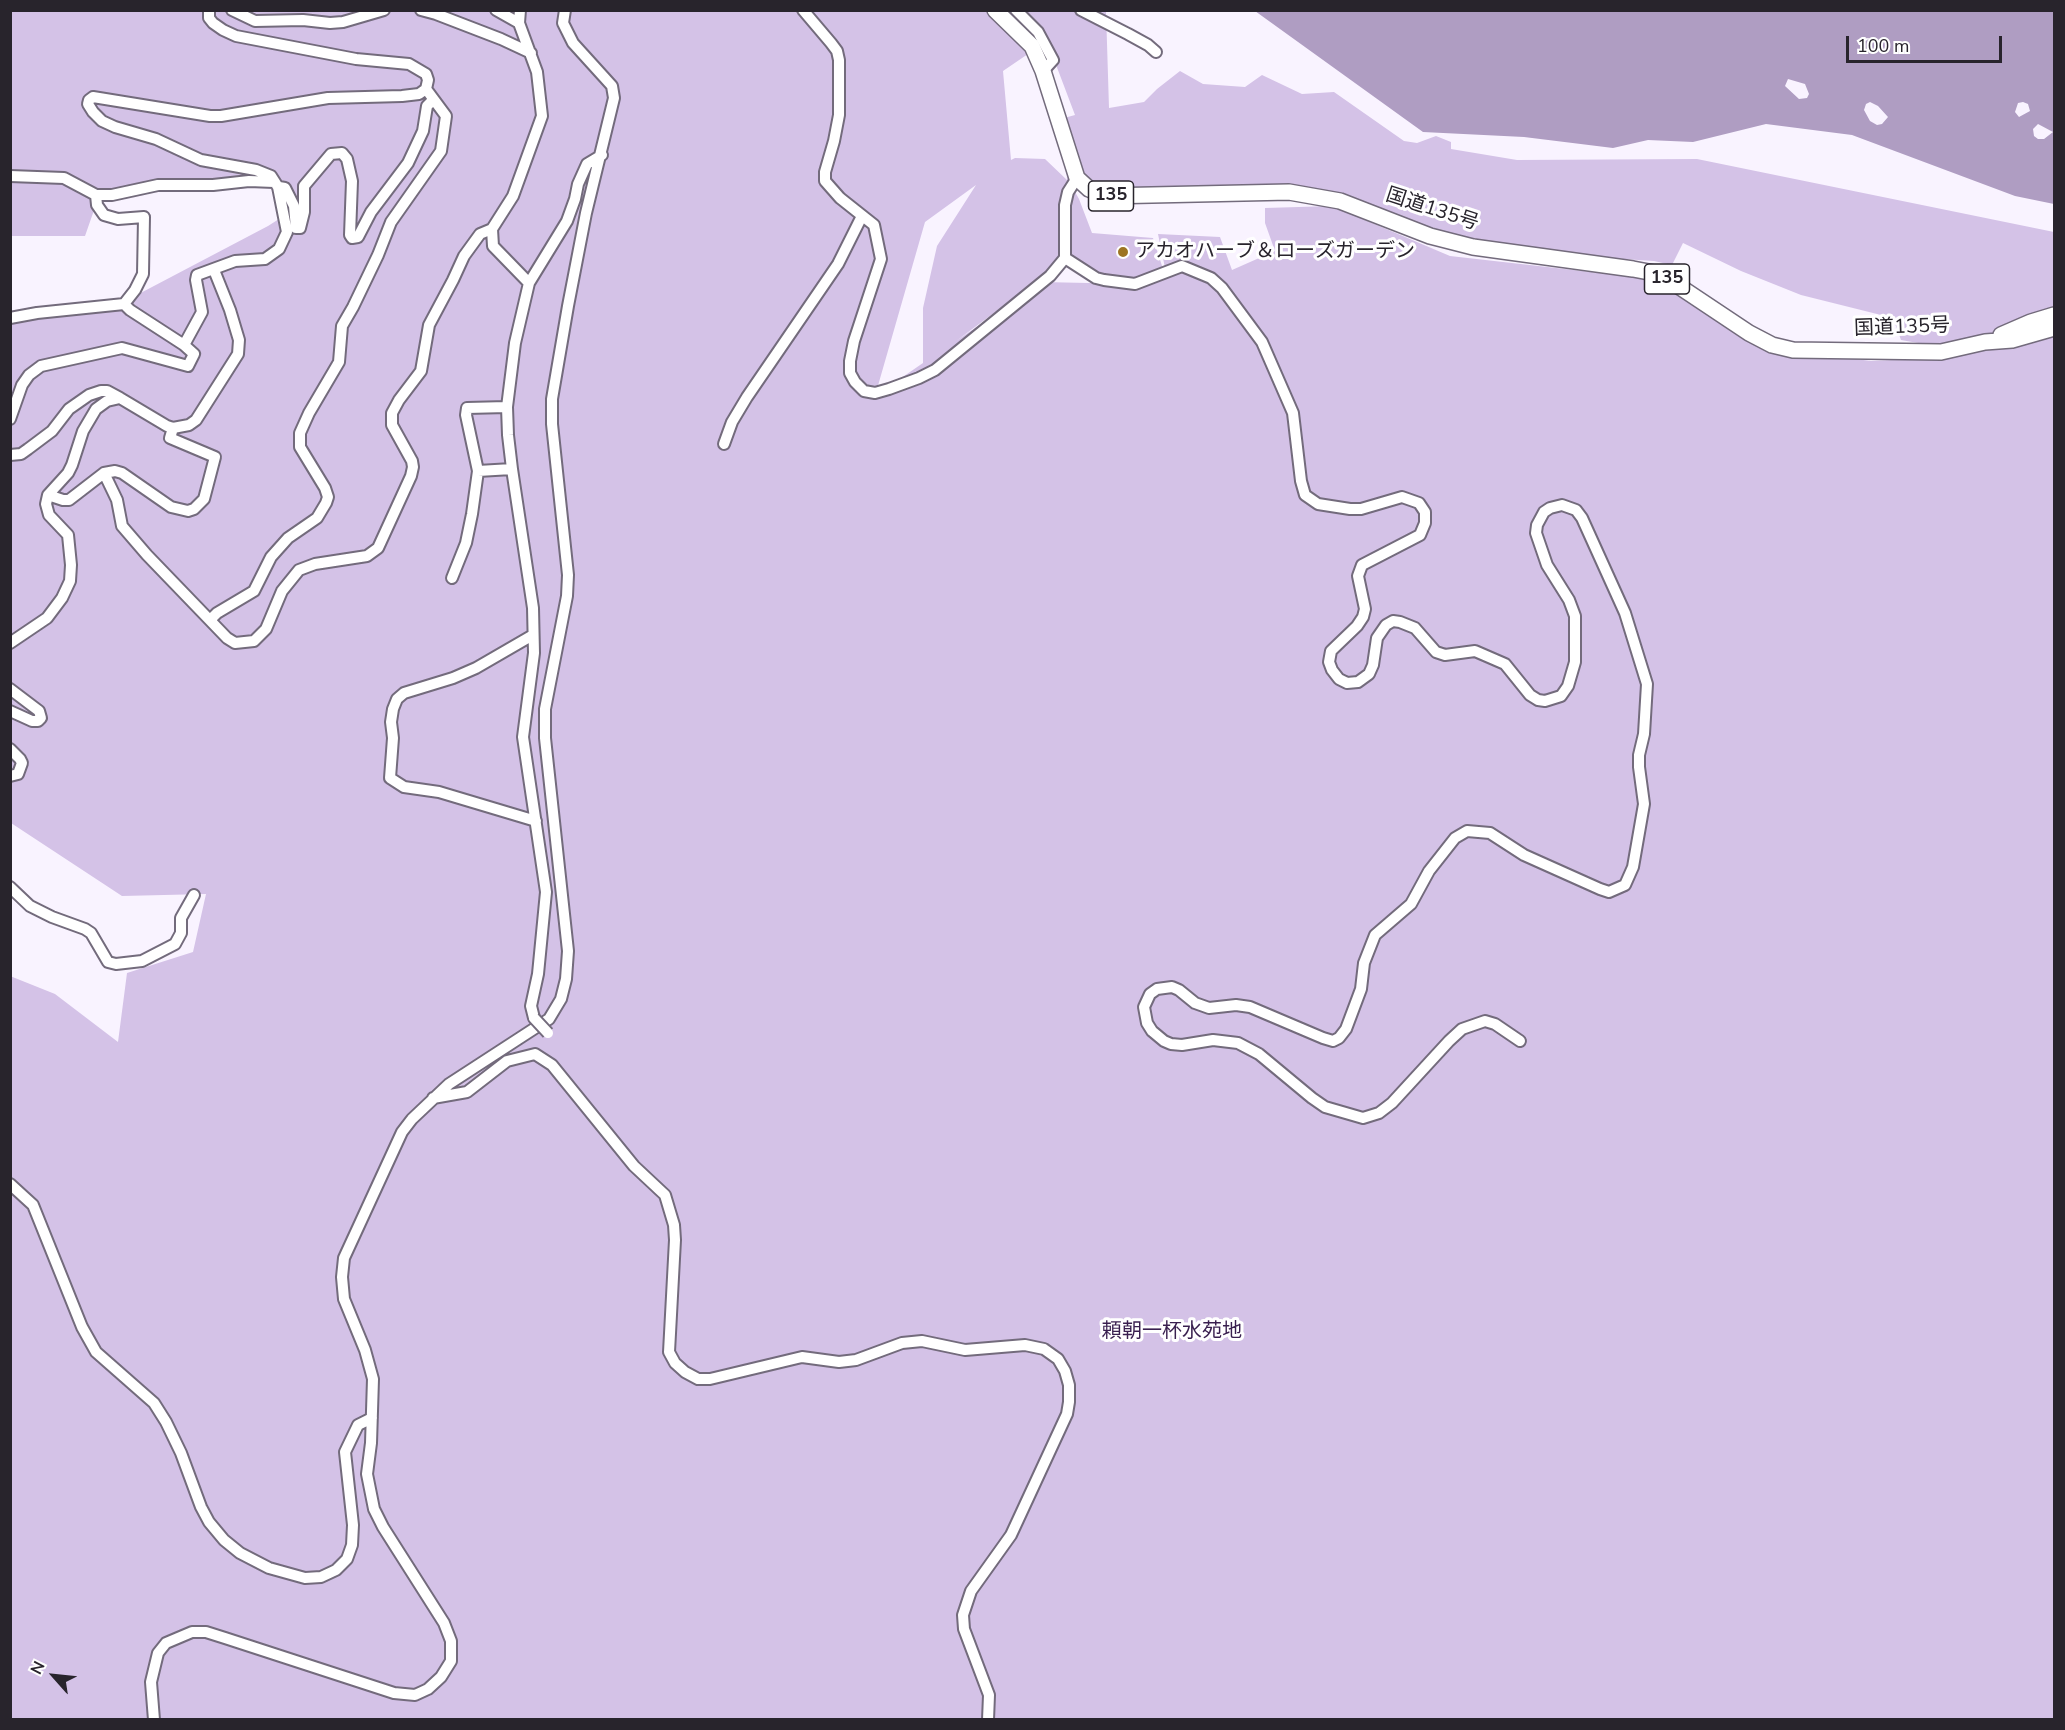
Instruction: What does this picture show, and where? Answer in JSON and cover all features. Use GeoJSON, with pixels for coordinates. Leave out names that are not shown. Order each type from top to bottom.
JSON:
{"type":"FeatureCollection","features":[{"type":"Feature","properties":{"kind":"highway","name":"135"},"geometry":{"type":"LineString","coordinates":[[995,10],[1032,46],[1043,71],[1077,178]]}},
{"type":"Feature","properties":{"kind":"highway","name":"国道135号"},"geometry":{"type":"LineString","coordinates":[[1077,178],[1089,189],[1107,196],[1289,192],[1340,201],[1430,236],[1473,247],[1654,273],[1671,281],[1749,333],[1772,345],[1793,350],[1941,352],[1985,342],[2012,340],[2055,328]]}},
{"type":"Feature","properties":{"kind":"highway","name":"国道135号"},"geometry":{"type":"LineString","coordinates":[[1985,342],[2031,322],[2055,315]]}},
{"type":"Feature","properties":{"kind":"street"},"geometry":{"type":"LineString","coordinates":[[184,345],[202,312],[197,275],[235,261],[265,259],[279,249],[285,240],[287,232],[277,184],[271,176],[256,170],[201,160],[156,139],[115,127],[102,121],[93,112],[88,104],[89,100],[93,97],[221,116],[328,98],[419,94],[426,89],[428,80],[426,74],[409,64],[356,59],[243,38],[213,23],[209,18],[209,10]]}},
{"type":"Feature","properties":{"kind":"street"},"geometry":{"type":"LineString","coordinates":[[232,10],[255,21],[303,20],[330,23],[343,22],[384,10]]}},
{"type":"Feature","properties":{"kind":"street"},"geometry":{"type":"LineString","coordinates":[[421,10],[501,39],[531,53]]}},
{"type":"Feature","properties":{"kind":"street"},"geometry":{"type":"LineString","coordinates":[[496,10],[519,23]]}},
{"type":"Feature","properties":{"kind":"street"},"geometry":{"type":"LineString","coordinates":[[104,473],[117,500],[122,526],[227,638],[235,643],[254,640],[266,628],[282,591],[300,570],[315,564],[367,556],[378,548],[413,467],[392,425],[392,413],[421,371],[429,325],[464,256],[480,234],[492,229],[513,196],[542,116],[537,72],[519,23],[520,10]]}},
{"type":"Feature","properties":{"kind":"street"},"geometry":{"type":"LineString","coordinates":[[154,1719],[151,1682],[158,1653],[166,1643],[192,1632],[206,1632],[394,1693],[416,1695],[428,1689],[441,1677],[451,1661],[451,1641],[444,1623],[374,1509],[367,1474],[371,1443],[373,1379],[365,1350],[344,1299],[342,1277],[344,1258],[402,1132],[412,1119],[449,1084],[549,1019],[561,999],[566,979],[568,951],[545,738],[545,709],[567,596],[568,575],[552,424],[552,399],[584,224],[614,98],[612,86],[573,43],[563,23],[565,10]]}},
{"type":"Feature","properties":{"kind":"street"},"geometry":{"type":"LineString","coordinates":[[803,10],[831,42],[837,51],[839,60],[839,115],[825,172],[825,181],[840,198],[874,225],[881,259],[854,341],[850,361],[850,373],[864,391],[875,393],[889,389],[935,370],[1050,276],[1065,258],[1065,205],[1068,192],[1077,178]]}},
{"type":"Feature","properties":{"kind":"street"},"geometry":{"type":"LineString","coordinates":[[1016,10],[1038,32],[1053,60],[1043,71]]}},
{"type":"Feature","properties":{"kind":"street"},"geometry":{"type":"LineString","coordinates":[[1081,10],[1138,39],[1156,52]]}},
{"type":"Feature","properties":{"kind":"street"},"geometry":{"type":"LineString","coordinates":[[210,620],[217,613],[254,591],[271,557],[288,538],[317,518],[326,503],[328,497],[326,488],[300,447],[300,433],[339,362],[342,326],[378,255],[391,222],[441,151],[446,116],[426,89]]}},
{"type":"Feature","properties":{"kind":"street"},"geometry":{"type":"LineString","coordinates":[[10,176],[64,178],[96,195],[112,195],[158,185],[213,185],[249,181],[277,184],[285,188],[294,206],[296,228],[300,228],[304,212],[304,186],[331,154],[342,153],[352,181],[350,236],[358,237],[371,212],[408,163],[423,131],[427,106],[433,100]]}},
{"type":"Feature","properties":{"kind":"street"},"geometry":{"type":"LineString","coordinates":[[548,1033],[534,1018],[531,1006],[538,974],[546,892],[523,737],[534,653],[533,608],[512,469],[507,407],[515,343],[529,283],[567,221],[578,184],[587,164],[602,155]]}},
{"type":"Feature","properties":{"kind":"street"},"geometry":{"type":"LineString","coordinates":[[96,195],[97,205],[104,215],[118,219],[144,217],[143,274],[124,304]]}},
{"type":"Feature","properties":{"kind":"street"},"geometry":{"type":"LineString","coordinates":[[724,444],[732,422],[747,397],[838,264],[862,216]]}},
{"type":"Feature","properties":{"kind":"street"},"geometry":{"type":"LineString","coordinates":[[492,229],[493,246],[529,283]]}},
{"type":"Feature","properties":{"kind":"street"},"geometry":{"type":"LineString","coordinates":[[1065,258],[1096,278],[1104,280],[1135,284],[1182,266],[1211,278],[1222,288],[1262,342],[1293,413],[1300,481],[1305,495],[1318,504],[1350,509],[1361,509],[1401,496],[1419,503],[1425,512],[1425,523],[1420,535],[1362,566],[1358,576],[1365,609],[1363,617],[1331,651],[1329,662],[1339,679],[1347,683],[1358,681],[1369,674],[1377,638],[1386,625],[1393,621],[1415,628],[1436,652],[1445,655],[1474,651],[1505,664],[1530,695],[1538,700],[1545,701],[1561,696],[1568,686],[1575,662],[1575,616],[1569,600],[1547,565],[1536,533],[1537,525],[1544,512],[1550,508],[1562,505],[1576,510],[1582,518],[1625,613],[1647,684],[1644,734],[1639,755],[1644,804],[1633,867],[1625,885],[1609,892],[1600,889],[1524,855],[1490,833],[1467,831],[1455,838],[1429,871],[1411,904],[1375,935],[1364,963],[1361,989],[1346,1029],[1334,1041],[1250,1007],[1236,1005],[1209,1008],[1195,1003],[1172,987],[1157,989],[1150,994],[1144,1007],[1147,1023],[1152,1031],[1164,1041],[1182,1045],[1213,1040],[1238,1043],[1258,1054],[1325,1107],[1363,1118],[1379,1113],[1392,1103],[1462,1029],[1485,1022],[1495,1024],[1520,1041]]}},
{"type":"Feature","properties":{"kind":"street"},"geometry":{"type":"LineString","coordinates":[[10,454],[21,454],[52,431],[69,409],[88,395],[101,391],[120,398],[173,428],[181,428],[196,420],[238,354],[239,340],[214,270]]}},
{"type":"Feature","properties":{"kind":"street"},"geometry":{"type":"LineString","coordinates":[[10,318],[124,304]]}},
{"type":"Feature","properties":{"kind":"street"},"geometry":{"type":"LineString","coordinates":[[10,419],[22,385],[29,375],[41,366],[122,348],[188,366],[194,354],[124,304]]}},
{"type":"Feature","properties":{"kind":"street"},"geometry":{"type":"LineString","coordinates":[[10,643],[47,618],[62,598],[69,581],[71,565],[68,535],[46,510],[48,495],[68,473],[82,431],[96,409],[107,401],[120,398]]}},
{"type":"Feature","properties":{"kind":"street"},"geometry":{"type":"LineString","coordinates":[[452,578],[466,543],[478,471],[466,415],[467,408],[507,407]]}},
{"type":"Feature","properties":{"kind":"street"},"geometry":{"type":"LineString","coordinates":[[48,495],[69,500],[104,473],[111,471],[122,473],[171,507],[188,511],[194,509],[204,498],[215,457],[170,438],[173,428]]}},
{"type":"Feature","properties":{"kind":"street"},"geometry":{"type":"LineString","coordinates":[[478,471],[512,469]]}},
{"type":"Feature","properties":{"kind":"street"},"geometry":{"type":"LineString","coordinates":[[533,635],[476,668],[453,678],[404,693],[397,699],[391,722],[393,738],[390,778],[404,787],[439,792],[536,821]]}},
{"type":"Feature","properties":{"kind":"street"},"geometry":{"type":"LineString","coordinates":[[10,689],[39,711],[41,718],[38,721],[32,721],[10,711]]}},
{"type":"Feature","properties":{"kind":"street"},"geometry":{"type":"LineString","coordinates":[[10,749],[22,764],[18,774],[10,776]]}},
{"type":"Feature","properties":{"kind":"street"},"geometry":{"type":"LineString","coordinates":[[10,887],[30,906],[92,933],[108,962],[116,964],[142,961],[175,944],[181,933],[181,918],[194,895]]}},
{"type":"Feature","properties":{"kind":"street"},"geometry":{"type":"LineString","coordinates":[[433,1098],[466,1092],[507,1061],[534,1054],[552,1065],[634,1166],[665,1195],[674,1225],[675,1240],[669,1352],[675,1363],[698,1379],[710,1379],[802,1357],[839,1362],[856,1360],[902,1343],[922,1341],[965,1350],[1025,1344],[1044,1349],[1058,1359],[1069,1385],[1067,1414],[1011,1535],[971,1591],[963,1615],[964,1629],[989,1695],[988,1719]]}},
{"type":"Feature","properties":{"kind":"street"},"geometry":{"type":"LineString","coordinates":[[10,1184],[33,1205],[82,1328],[96,1352],[153,1403],[166,1422],[181,1453],[209,1522],[224,1540],[240,1553],[269,1568],[305,1578],[321,1577],[341,1565],[352,1545],[345,1452],[358,1425],[372,1418]]}},
{"type":"Feature","properties":{"kind":"green space","name":"頼朝一杯水苑地"},"geometry":{"type":"Polygon","coordinates":[[[11,11],[1106,11],[1109,108],[1144,102],[1180,71],[1203,84],[1245,87],[1262,75],[1302,94],[1334,92],[1404,141],[1417,143],[1436,136],[1451,142],[1451,149],[1517,160],[1697,159],[2054,232],[2054,1719],[11,1719],[10,976],[55,994],[118,1042],[127,973],[193,952],[206,894],[122,896],[11,823],[11,318],[114,307],[268,226],[279,219],[281,208],[268,182],[100,193],[85,236],[11,236],[11,11]],[[1047,41],[1003,71],[1011,160],[1015,158],[1045,159],[1067,180],[1064,118],[1075,115],[1047,41]],[[1069,181],[1079,199],[1092,233],[1153,238],[1163,269],[1165,268],[1158,234],[1220,237],[1232,270],[1275,251],[1265,223],[1265,208],[1332,206],[1450,256],[1671,281],[1770,348],[1871,361],[1952,357],[1958,350],[1901,340],[1893,318],[1801,295],[1741,271],[1683,243],[1672,265],[1654,261],[1498,251],[1289,192],[1137,188],[1069,181]],[[976,185],[925,222],[875,396],[923,363],[923,308],[937,246],[976,185]],[[1059,265],[956,341],[1042,282],[1134,284],[1059,265]]]}},
{"type":"Feature","properties":{"kind":"shaded area"},"geometry":{"type":"Polygon","coordinates":[[[1255,11],[2054,11],[2054,204],[2015,196],[1852,135],[1766,124],[1693,142],[1648,140],[1613,148],[1524,137],[1423,132],[1255,11]],[[1788,79],[1785,86],[1799,99],[1807,98],[1809,94],[1805,84],[1788,79]],[[1870,102],[1866,104],[1864,110],[1870,121],[1877,125],[1882,124],[1888,117],[1878,106],[1870,102]],[[2018,103],[2015,112],[2019,117],[2030,111],[2028,104],[2018,103]],[[2038,124],[2033,129],[2034,136],[2038,139],[2044,139],[2053,132],[2038,124]]]}},
{"type":"Feature","properties":{"kind":"place","name":"アカオハーブ＆ローズガーデン"},"geometry":{"type":"Point","coordinates":[1123,252]}}]}
